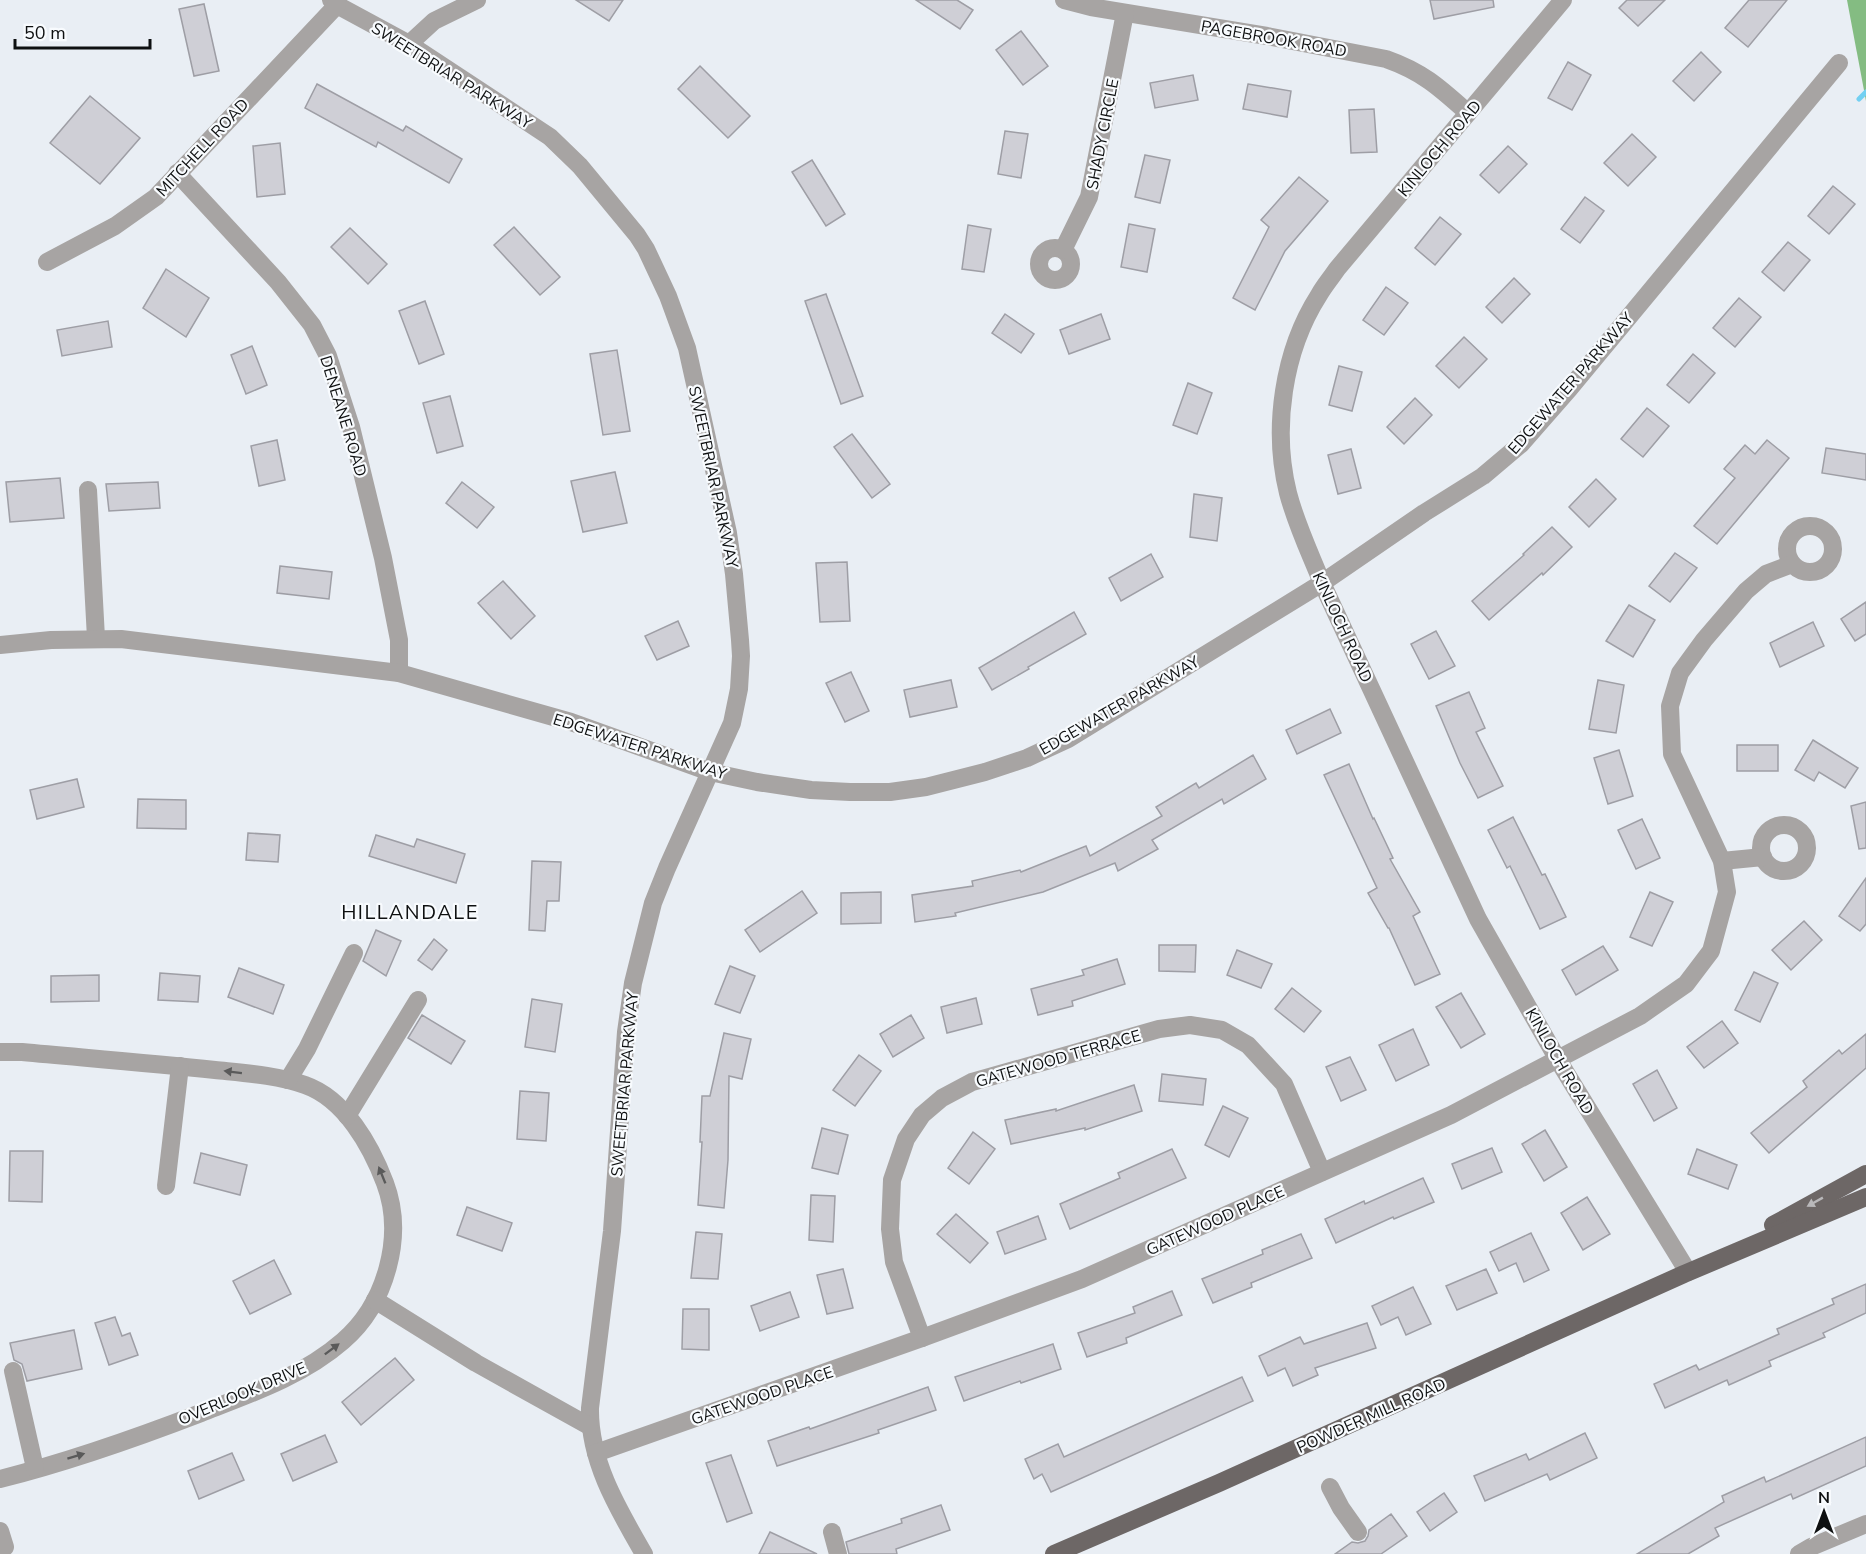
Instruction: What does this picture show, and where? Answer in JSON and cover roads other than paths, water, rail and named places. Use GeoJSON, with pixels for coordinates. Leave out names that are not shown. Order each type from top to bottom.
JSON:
{"type":"FeatureCollection","features":[{"type":"Feature","properties":{"kind":"main road","name":"POWDER MILL ROAD"},"geometry":{"type":"LineString","coordinates":[[1688,1272],[1866,1174]]}},
{"type":"Feature","properties":{"kind":"main road","name":"POWDER MILL ROAD"},"geometry":{"type":"LineString","coordinates":[[1054,1554],[1219,1483],[1688,1272],[1866,1197]]}},
{"type":"Feature","properties":{"kind":"street"},"geometry":{"type":"LineString","coordinates":[[410,44],[434,21],[477,0]]}},
{"type":"Feature","properties":{"kind":"street","name":"PAGEBROOK ROAD"},"geometry":{"type":"LineString","coordinates":[[1064,0],[1386,59],[1428,78],[1468,113]]}},
{"type":"Feature","properties":{"kind":"street","name":"KINLOCH ROAD"},"geometry":{"type":"LineString","coordinates":[[1563,0],[1337,269],[1318,296],[1302,328],[1290,361],[1281,427],[1283,460],[1288,493],[1322,583],[1478,919],[1558,1060],[1688,1272]]}},
{"type":"Feature","properties":{"kind":"street","name":"SWEETBRIAR PARKWAY"},"geometry":{"type":"LineString","coordinates":[[334,3],[410,44],[526,121],[566,151],[638,235],[668,296],[687,348],[720,491],[734,574],[741,672],[732,723],[653,903],[633,983],[626,1032],[612,1231],[590,1408],[589,1426],[614,1502],[644,1554]]}},
{"type":"Feature","properties":{"kind":"street","name":"MITCHELL ROAD"},"geometry":{"type":"LineString","coordinates":[[47,262],[115,226],[156,197],[334,3]]}},
{"type":"Feature","properties":{"kind":"street","name":"SHADY CIRCLE"},"geometry":{"type":"LineString","coordinates":[[1063,250],[1089,197],[1125,12]]}},
{"type":"Feature","properties":{"kind":"street","name":"EDGEWATER PARKWAY"},"geometry":{"type":"LineString","coordinates":[[0,645],[96,638],[121,639],[399,673],[571,722],[710,772],[811,790],[890,792],[926,787],[985,772],[1027,758],[1068,739],[1322,583],[1424,513],[1483,476],[1521,444],[1839,63]]}},
{"type":"Feature","properties":{"kind":"street","name":"DENEANE ROAD"},"geometry":{"type":"LineString","coordinates":[[177,173],[278,282],[312,326],[328,356],[351,427],[383,558],[399,640],[399,673]]}},
{"type":"Feature","properties":{"kind":"street"},"geometry":{"type":"LineString","coordinates":[[88,490],[96,638]]}},
{"type":"Feature","properties":{"kind":"street","name":"GATEWOOD PLACE"},"geometry":{"type":"LineString","coordinates":[[596,1453],[1082,1279],[1452,1115],[1640,1016],[1686,984],[1711,951],[1727,892],[1722,861],[1672,754],[1670,706],[1680,673],[1718,623],[1746,591],[1766,574],[1792,564]]}},
{"type":"Feature","properties":{"kind":"street"},"geometry":{"type":"LineString","coordinates":[[1722,861],[1763,857]]}},
{"type":"Feature","properties":{"kind":"street"},"geometry":{"type":"LineString","coordinates":[[288,1080],[307,1049],[354,953]]}},
{"type":"Feature","properties":{"kind":"street"},"geometry":{"type":"LineString","coordinates":[[347,1116],[418,1000]]}},
{"type":"Feature","properties":{"kind":"street","name":"GATEWOOD TERRACE"},"geometry":{"type":"LineString","coordinates":[[922,1338],[894,1262],[890,1229],[892,1180],[906,1139],[922,1115],[942,1098],[972,1082],[1158,1029],[1190,1025],[1222,1030],[1248,1045],[1284,1084],[1322,1172]]}},
{"type":"Feature","properties":{"kind":"street","name":"OVERLOOK DRIVE"},"geometry":{"type":"LineString","coordinates":[[0,1052],[180,1066],[288,1080],[307,1085],[327,1097],[347,1116],[368,1147],[390,1196],[393,1228],[390,1259],[384,1283],[375,1300],[362,1320],[344,1340],[321,1358],[294,1374],[176,1422],[113,1445],[0,1479]]}},
{"type":"Feature","properties":{"kind":"street"},"geometry":{"type":"LineString","coordinates":[[166,1186],[180,1066]]}},
{"type":"Feature","properties":{"kind":"street"},"geometry":{"type":"LineString","coordinates":[[375,1300],[476,1363],[589,1426]]}},
{"type":"Feature","properties":{"kind":"street"},"geometry":{"type":"LineString","coordinates":[[13,1371],[36,1468]]}},
{"type":"Feature","properties":{"kind":"street"},"geometry":{"type":"LineString","coordinates":[[1330,1487],[1358,1532]]}},
{"type":"Feature","properties":{"kind":"street"},"geometry":{"type":"LineString","coordinates":[[1799,1554],[1810,1547],[1866,1524]]}},
{"type":"Feature","properties":{"kind":"street"},"geometry":{"type":"LineString","coordinates":[[832,1532],[838,1554]]}},
{"type":"Feature","properties":{"kind":"waterway"},"geometry":{"type":"LineString","coordinates":[[1859,99],[1866,92]]}},
{"type":"Feature","properties":{"kind":"district","name":"HILLANDALE"},"geometry":{"type":"Point","coordinates":[410,912]}}]}
